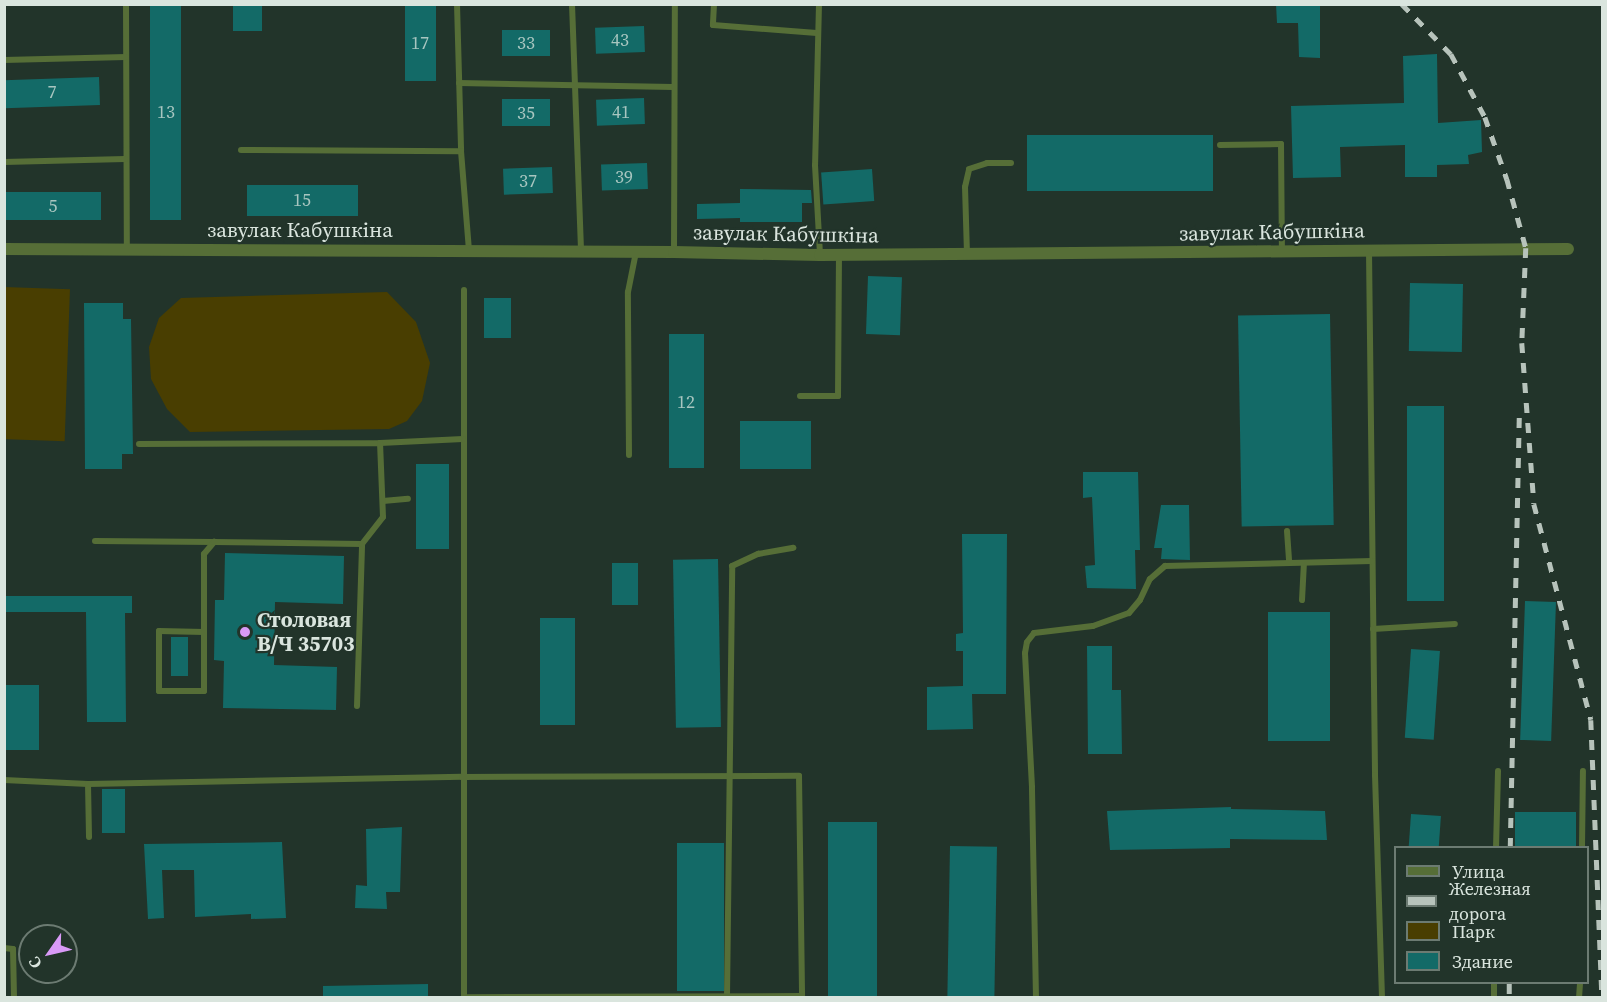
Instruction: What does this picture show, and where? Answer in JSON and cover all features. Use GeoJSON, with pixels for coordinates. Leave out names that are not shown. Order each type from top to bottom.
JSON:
{"type":"FeatureCollection","features":[{"type":"Feature","properties":{"kind":"street","name":"завулак Кабушкіна"},"geometry":{"type":"LineString","coordinates":[[4,249],[674,252],[820,255],[1568,249]]}},
{"type":"Feature","properties":{"kind":"lane"},"geometry":{"type":"LineString","coordinates":[[126,4],[127,248]]}},
{"type":"Feature","properties":{"kind":"lane"},"geometry":{"type":"LineString","coordinates":[[457,4],[461,151],[469,251]]}},
{"type":"Feature","properties":{"kind":"lane"},"geometry":{"type":"LineString","coordinates":[[572,4],[581,252]]}},
{"type":"Feature","properties":{"kind":"lane"},"geometry":{"type":"LineString","coordinates":[[674,252],[675,4]]}},
{"type":"Feature","properties":{"kind":"lane"},"geometry":{"type":"LineString","coordinates":[[714,4],[713,25],[817,33]]}},
{"type":"Feature","properties":{"kind":"lane"},"geometry":{"type":"LineString","coordinates":[[819,4],[818,105],[814,165],[820,255]]}},
{"type":"Feature","properties":{"kind":"lane"},"geometry":{"type":"LineString","coordinates":[[4,60],[126,57]]}},
{"type":"Feature","properties":{"kind":"lane"},"geometry":{"type":"LineString","coordinates":[[459,82],[674,87]]}},
{"type":"Feature","properties":{"kind":"lane"},"geometry":{"type":"LineString","coordinates":[[1220,145],[1281,144],[1282,252]]}},
{"type":"Feature","properties":{"kind":"lane"},"geometry":{"type":"LineString","coordinates":[[241,150],[461,151]]}},
{"type":"Feature","properties":{"kind":"lane"},"geometry":{"type":"LineString","coordinates":[[4,162],[125,159]]}},
{"type":"Feature","properties":{"kind":"lane"},"geometry":{"type":"LineString","coordinates":[[967,255],[965,187],[969,169],[987,163],[1011,163]]}},
{"type":"Feature","properties":{"kind":"lane"},"geometry":{"type":"LineString","coordinates":[[1369,250],[1373,629],[1382,998]]}},
{"type":"Feature","properties":{"kind":"lane"},"geometry":{"type":"LineString","coordinates":[[629,455],[628,292],[636,252]]}},
{"type":"Feature","properties":{"kind":"lane"},"geometry":{"type":"LineString","coordinates":[[800,396],[838,396],[839,255]]}},
{"type":"Feature","properties":{"kind":"lane"},"geometry":{"type":"LineString","coordinates":[[4,780],[88,784],[462,777],[799,776],[801,996],[464,997],[462,777],[464,290]]}},
{"type":"Feature","properties":{"kind":"lane"},"geometry":{"type":"LineString","coordinates":[[139,444],[380,443],[463,439]]}},
{"type":"Feature","properties":{"kind":"lane"},"geometry":{"type":"LineString","coordinates":[[357,706],[362,544],[383,517],[380,443]]}},
{"type":"Feature","properties":{"kind":"lane"},"geometry":{"type":"LineString","coordinates":[[383,501],[408,499]]}},
{"type":"Feature","properties":{"kind":"lane"},"geometry":{"type":"LineString","coordinates":[[1287,531],[1289,563]]}},
{"type":"Feature","properties":{"kind":"lane"},"geometry":{"type":"LineString","coordinates":[[95,541],[362,544]]}},
{"type":"Feature","properties":{"kind":"lane"},"geometry":{"type":"LineString","coordinates":[[204,632],[159,631],[159,691],[204,691],[204,632],[204,554],[214,542]]}},
{"type":"Feature","properties":{"kind":"lane"},"geometry":{"type":"LineString","coordinates":[[727,996],[727,776],[732,566],[758,554],[793,548]]}},
{"type":"Feature","properties":{"kind":"lane"},"geometry":{"type":"LineString","coordinates":[[1036,998],[1032,787],[1025,653],[1027,642],[1034,633],[1093,626],[1129,613],[1150,579],[1165,566],[1372,561]]}},
{"type":"Feature","properties":{"kind":"lane"},"geometry":{"type":"LineString","coordinates":[[1302,600],[1304,563]]}},
{"type":"Feature","properties":{"kind":"lane"},"geometry":{"type":"LineString","coordinates":[[1373,629],[1455,624]]}},
{"type":"Feature","properties":{"kind":"lane"},"geometry":{"type":"LineString","coordinates":[[1497,846],[1498,771]]}},
{"type":"Feature","properties":{"kind":"lane"},"geometry":{"type":"LineString","coordinates":[[1582,846],[1583,771]]}},
{"type":"Feature","properties":{"kind":"lane"},"geometry":{"type":"LineString","coordinates":[[88,784],[89,837]]}},
{"type":"Feature","properties":{"kind":"lane"},"geometry":{"type":"LineString","coordinates":[[4,948],[13,949],[14,998]]}},
{"type":"Feature","properties":{"kind":"green space"},"geometry":{"type":"Polygon","coordinates":[[[4,287],[70,289],[65,441],[4,439],[4,287]]]}},
{"type":"Feature","properties":{"kind":"green space"},"geometry":{"type":"Polygon","coordinates":[[[387,292],[416,322],[430,363],[422,401],[407,421],[389,429],[190,432],[167,409],[151,379],[149,347],[159,318],[181,298],[387,292]]]}},
{"type":"Feature","properties":{"kind":"building"},"geometry":{"type":"Polygon","coordinates":[[[150,4],[181,4],[181,220],[150,220],[150,4]]]}},
{"type":"Feature","properties":{"kind":"building"},"geometry":{"type":"Polygon","coordinates":[[[233,4],[262,4],[262,31],[233,31],[233,4]]]}},
{"type":"Feature","properties":{"kind":"building"},"geometry":{"type":"Polygon","coordinates":[[[405,4],[436,4],[436,81],[405,81],[405,4]]]}},
{"type":"Feature","properties":{"kind":"building"},"geometry":{"type":"Polygon","coordinates":[[[1276,4],[1320,4],[1320,58],[1299,57],[1298,23],[1277,23],[1276,4]]]}},
{"type":"Feature","properties":{"kind":"building"},"geometry":{"type":"Polygon","coordinates":[[[644,26],[645,52],[596,54],[595,28],[644,26]]]}},
{"type":"Feature","properties":{"kind":"building"},"geometry":{"type":"Polygon","coordinates":[[[502,30],[550,30],[550,56],[502,56],[502,30]]]}},
{"type":"Feature","properties":{"kind":"building"},"geometry":{"type":"Polygon","coordinates":[[[1437,54],[1438,123],[1481,120],[1482,152],[1468,155],[1469,164],[1437,165],[1437,177],[1405,177],[1405,145],[1340,147],[1341,177],[1293,178],[1291,106],[1404,103],[1403,56],[1437,54]]]}},
{"type":"Feature","properties":{"kind":"building"},"geometry":{"type":"Polygon","coordinates":[[[99,77],[100,105],[5,108],[4,80],[99,77]]]}},
{"type":"Feature","properties":{"kind":"building"},"geometry":{"type":"Polygon","coordinates":[[[644,98],[645,124],[597,126],[596,100],[644,98]]]}},
{"type":"Feature","properties":{"kind":"building"},"geometry":{"type":"Polygon","coordinates":[[[502,99],[550,99],[550,126],[502,126],[502,99]]]}},
{"type":"Feature","properties":{"kind":"building"},"geometry":{"type":"Polygon","coordinates":[[[1027,135],[1213,135],[1213,191],[1027,191],[1027,135]]]}},
{"type":"Feature","properties":{"kind":"building"},"geometry":{"type":"Polygon","coordinates":[[[647,163],[648,189],[602,191],[601,165],[647,163]]]}},
{"type":"Feature","properties":{"kind":"building"},"geometry":{"type":"Polygon","coordinates":[[[552,167],[553,193],[504,195],[503,169],[552,167]]]}},
{"type":"Feature","properties":{"kind":"building"},"geometry":{"type":"Polygon","coordinates":[[[872,169],[874,201],[823,204],[821,173],[872,169]]]}},
{"type":"Feature","properties":{"kind":"building"},"geometry":{"type":"Polygon","coordinates":[[[247,185],[358,185],[358,216],[247,216],[247,185]]]}},
{"type":"Feature","properties":{"kind":"building"},"geometry":{"type":"Polygon","coordinates":[[[740,189],[811,190],[812,203],[802,203],[802,222],[740,222],[740,218],[697,219],[697,204],[740,203],[740,189]]]}},
{"type":"Feature","properties":{"kind":"building"},"geometry":{"type":"Polygon","coordinates":[[[4,192],[101,192],[101,220],[4,220],[4,192]]]}},
{"type":"Feature","properties":{"kind":"building"},"geometry":{"type":"Polygon","coordinates":[[[868,276],[902,277],[900,335],[866,334],[868,276]]]}},
{"type":"Feature","properties":{"kind":"building"},"geometry":{"type":"Polygon","coordinates":[[[1410,283],[1463,284],[1462,352],[1409,351],[1410,283]]]}},
{"type":"Feature","properties":{"kind":"building"},"geometry":{"type":"Polygon","coordinates":[[[484,298],[511,298],[511,338],[484,338],[484,298]]]}},
{"type":"Feature","properties":{"kind":"building"},"geometry":{"type":"Polygon","coordinates":[[[84,303],[123,303],[123,319],[131,319],[133,454],[122,454],[122,469],[85,469],[84,303]]]}},
{"type":"Feature","properties":{"kind":"building"},"geometry":{"type":"Polygon","coordinates":[[[1330,314],[1334,525],[1242,527],[1238,316],[1330,314]]]}},
{"type":"Feature","properties":{"kind":"building"},"geometry":{"type":"Polygon","coordinates":[[[669,334],[704,334],[704,468],[669,468],[669,334]]]}},
{"type":"Feature","properties":{"kind":"building"},"geometry":{"type":"Polygon","coordinates":[[[1407,406],[1444,406],[1444,601],[1407,601],[1407,406]]]}},
{"type":"Feature","properties":{"kind":"building"},"geometry":{"type":"Polygon","coordinates":[[[740,421],[811,421],[811,469],[740,469],[740,421]]]}},
{"type":"Feature","properties":{"kind":"building"},"geometry":{"type":"Polygon","coordinates":[[[416,464],[449,464],[449,549],[416,549],[416,464]]]}},
{"type":"Feature","properties":{"kind":"building"},"geometry":{"type":"Polygon","coordinates":[[[1083,472],[1138,472],[1140,550],[1135,550],[1136,589],[1087,588],[1085,566],[1095,565],[1092,497],[1083,498],[1083,472]]]}},
{"type":"Feature","properties":{"kind":"building"},"geometry":{"type":"Polygon","coordinates":[[[1161,505],[1189,505],[1190,560],[1161,559],[1162,548],[1154,548],[1161,505]]]}},
{"type":"Feature","properties":{"kind":"building"},"geometry":{"type":"Polygon","coordinates":[[[962,534],[1007,534],[1006,694],[972,694],[973,729],[927,730],[927,687],[963,686],[963,651],[956,651],[956,634],[963,633],[962,534]]]}},
{"type":"Feature","properties":{"kind":"building","name":"Столовая В/Ч 35703"},"geometry":{"type":"Polygon","coordinates":[[[225,553],[344,556],[343,604],[275,602],[274,665],[337,667],[336,710],[223,708],[224,661],[214,660],[215,600],[224,600],[225,553]]]}},
{"type":"Feature","properties":{"kind":"building"},"geometry":{"type":"Polygon","coordinates":[[[718,559],[721,727],[676,728],[673,560],[718,559]]]}},
{"type":"Feature","properties":{"kind":"building"},"geometry":{"type":"Polygon","coordinates":[[[612,563],[638,563],[638,605],[612,605],[612,563]]]}},
{"type":"Feature","properties":{"kind":"building"},"geometry":{"type":"Polygon","coordinates":[[[4,596],[132,596],[132,613],[125,613],[126,722],[87,722],[86,612],[4,612],[4,596]]]}},
{"type":"Feature","properties":{"kind":"building"},"geometry":{"type":"Polygon","coordinates":[[[1525,601],[1556,602],[1551,741],[1520,740],[1525,601]]]}},
{"type":"Feature","properties":{"kind":"building"},"geometry":{"type":"Polygon","coordinates":[[[1268,612],[1330,612],[1330,741],[1268,741],[1268,612]]]}},
{"type":"Feature","properties":{"kind":"building"},"geometry":{"type":"Polygon","coordinates":[[[540,618],[575,618],[575,725],[540,725],[540,618]]]}},
{"type":"Feature","properties":{"kind":"building"},"geometry":{"type":"Polygon","coordinates":[[[171,637],[188,637],[188,676],[171,676],[171,637]]]}},
{"type":"Feature","properties":{"kind":"building"},"geometry":{"type":"Polygon","coordinates":[[[1087,646],[1112,646],[1112,690],[1121,690],[1122,754],[1088,754],[1087,646]]]}},
{"type":"Feature","properties":{"kind":"building"},"geometry":{"type":"Polygon","coordinates":[[[1411,649],[1440,651],[1434,740],[1405,738],[1411,649]]]}},
{"type":"Feature","properties":{"kind":"building"},"geometry":{"type":"Polygon","coordinates":[[[4,685],[39,685],[39,750],[4,750],[4,685]]]}},
{"type":"Feature","properties":{"kind":"building"},"geometry":{"type":"Polygon","coordinates":[[[102,789],[125,789],[125,833],[102,833],[102,789]]]}},
{"type":"Feature","properties":{"kind":"building"},"geometry":{"type":"Polygon","coordinates":[[[1231,807],[1231,809],[1325,811],[1327,840],[1230,839],[1230,848],[1110,850],[1107,811],[1231,807]]]}},
{"type":"Feature","properties":{"kind":"building"},"geometry":{"type":"Polygon","coordinates":[[[1515,812],[1576,812],[1576,846],[1515,846],[1515,812]]]}},
{"type":"Feature","properties":{"kind":"building"},"geometry":{"type":"Polygon","coordinates":[[[1411,814],[1441,816],[1439,846],[1409,846],[1411,814]]]}},
{"type":"Feature","properties":{"kind":"building"},"geometry":{"type":"Polygon","coordinates":[[[828,822],[877,822],[877,998],[828,998],[828,822]]]}},
{"type":"Feature","properties":{"kind":"building"},"geometry":{"type":"Polygon","coordinates":[[[402,827],[400,892],[386,892],[387,909],[355,908],[356,885],[367,886],[366,829],[402,827]]]}},
{"type":"Feature","properties":{"kind":"building"},"geometry":{"type":"Polygon","coordinates":[[[282,842],[286,918],[251,919],[251,914],[195,917],[194,870],[162,870],[164,918],[148,919],[144,844],[282,842]]]}},
{"type":"Feature","properties":{"kind":"building"},"geometry":{"type":"Polygon","coordinates":[[[677,843],[724,843],[724,991],[677,991],[677,843]]]}},
{"type":"Feature","properties":{"kind":"building"},"geometry":{"type":"Polygon","coordinates":[[[950,846],[997,847],[994,998],[947,998],[950,846]]]}},
{"type":"Feature","properties":{"kind":"building"},"geometry":{"type":"Polygon","coordinates":[[[428,984],[428,998],[323,998],[323,986],[428,984]]]}},
{"type":"Feature","properties":{"kind":"railway"},"geometry":{"type":"LineString","coordinates":[[1402,4],[1451,54],[1485,117],[1507,179],[1526,248],[1522,343],[1534,504],[1591,720],[1602,995]]}},
{"type":"Feature","properties":{"kind":"railway"},"geometry":{"type":"LineString","coordinates":[[1510,846],[1519,415]]}},
{"type":"Feature","properties":{"kind":"railway"},"geometry":{"type":"LineString","coordinates":[[1509,984],[1509,994]]}},
{"type":"Feature","properties":{"kind":"place","name":"Столовая В/Ч 35703"},"geometry":{"type":"Point","coordinates":[245,632]}}]}
